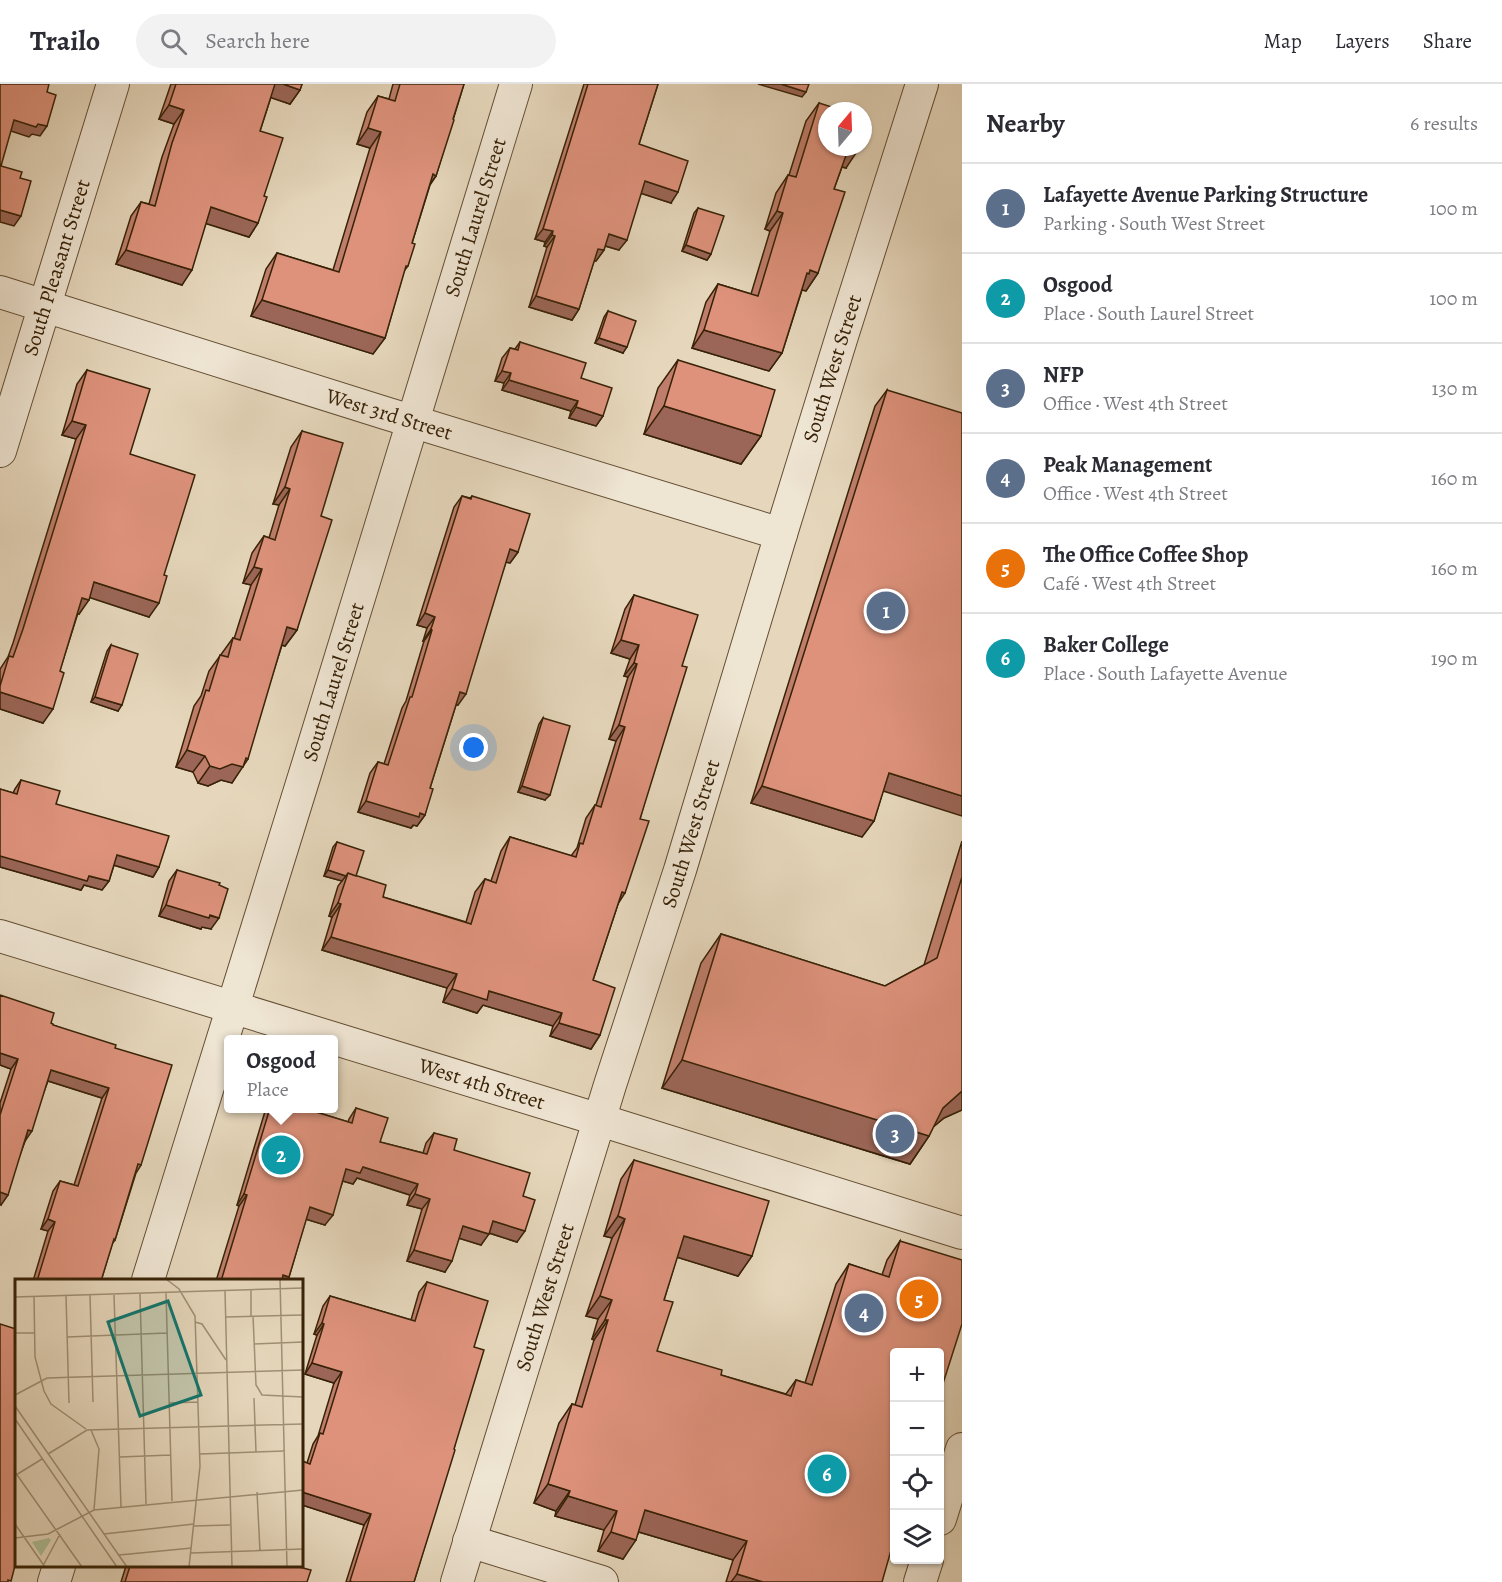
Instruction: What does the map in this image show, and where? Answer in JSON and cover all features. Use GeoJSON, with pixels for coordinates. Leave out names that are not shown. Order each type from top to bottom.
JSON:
{"type":"FeatureCollection","features":[{"type":"Feature","properties":{"kind":"street","name":"South Pleasant Street"},"geometry":{"type":"LineString","coordinates":[[0,451],[113,84]]}},
{"type":"Feature","properties":{"kind":"street","name":"South Laurel Street"},"geometry":{"type":"LineString","coordinates":[[225,1035],[516,84]]}},
{"type":"Feature","properties":{"kind":"street","name":"South West Street"},"geometry":{"type":"LineString","coordinates":[[457,1582],[680,870],[781,534],[922,84]]}},
{"type":"Feature","properties":{"kind":"street","name":"West 3rd Street"},"geometry":{"type":"LineString","coordinates":[[0,292],[413,422],[781,534]]}},
{"type":"Feature","properties":{"kind":"street","name":"West 4th Street"},"geometry":{"type":"LineString","coordinates":[[0,936],[321,1035]]}},
{"type":"Feature","properties":{"kind":"street","name":"South Laurel Street"},"geometry":{"type":"LineString","coordinates":[[149,1279],[224,1037]]}},
{"type":"Feature","properties":{"kind":"street","name":"West 4th Street"},"geometry":{"type":"LineString","coordinates":[[338,1040],[962,1233]]}},
{"type":"Feature","properties":{"kind":"street"},"geometry":{"type":"LineString","coordinates":[[942,1510],[962,1449]]}},
{"type":"Feature","properties":{"kind":"street"},"geometry":{"type":"LineString","coordinates":[[469,1541],[602,1582]]}},
{"type":"Feature","properties":{"kind":"street"},"geometry":{"type":"LineString","coordinates":[[920,1582],[926,1564]]}},
{"type":"Feature","properties":{"kind":"street"},"geometry":{"type":"LineString","coordinates":[[54,1582],[59,1567]]}},
{"type":"Feature","properties":{"kind":"building"},"geometry":{"type":"Polygon","coordinates":[[[0,84],[49,84],[47,92],[56,95],[47,126],[38,124],[36,127],[14,120],[1,166],[22,172],[20,178],[31,181],[21,216],[0,210],[0,84]]]}},
{"type":"Feature","properties":{"kind":"building"},"geometry":{"type":"Polygon","coordinates":[[[176,84],[275,84],[260,131],[283,138],[264,196],[267,197],[258,223],[211,207],[192,270],[126,250],[141,202],[155,206],[172,143],[184,110],[169,105],[176,84]]]}},
{"type":"Feature","properties":{"kind":"building"},"geometry":{"type":"Polygon","coordinates":[[[283,84],[302,84],[300,90],[283,84]]]}},
{"type":"Feature","properties":{"kind":"building"},"geometry":{"type":"Polygon","coordinates":[[[400,84],[464,84],[436,176],[433,174],[412,243],[415,244],[408,266],[406,266],[385,338],[262,300],[277,253],[339,272],[381,132],[368,128],[378,96],[395,101],[400,84]]]}},
{"type":"Feature","properties":{"kind":"building"},"geometry":{"type":"Polygon","coordinates":[[[588,84],[658,84],[639,144],[688,161],[678,192],[645,181],[627,240],[609,234],[604,250],[598,249],[579,309],[536,296],[555,236],[552,235],[553,231],[543,229],[588,84]]]}},
{"type":"Feature","properties":{"kind":"building"},"geometry":{"type":"Polygon","coordinates":[[[781,84],[809,84],[806,92],[781,84]]]}},
{"type":"Feature","properties":{"kind":"building"},"geometry":{"type":"Polygon","coordinates":[[[818,106],[818,156],[846,156],[834,189],[845,192],[818,273],[810,270],[809,274],[807,273],[782,353],[704,330],[718,284],[758,296],[783,213],[777,211],[788,175],[796,177],[818,106]]]}},
{"type":"Feature","properties":{"kind":"building"},"geometry":{"type":"Polygon","coordinates":[[[698,208],[724,216],[711,254],[686,245],[698,208]]]}},
{"type":"Feature","properties":{"kind":"building"},"geometry":{"type":"Polygon","coordinates":[[[608,311],[636,321],[627,347],[599,338],[608,311]]]}},
{"type":"Feature","properties":{"kind":"building"},"geometry":{"type":"Polygon","coordinates":[[[520,342],[586,363],[581,378],[612,388],[603,416],[576,407],[578,401],[509,380],[511,373],[502,371],[510,348],[518,350],[520,342]]]}},
{"type":"Feature","properties":{"kind":"building"},"geometry":{"type":"Polygon","coordinates":[[[678,360],[775,390],[761,436],[664,406],[678,360]]]}},
{"type":"Feature","properties":{"kind":"building"},"geometry":{"type":"Polygon","coordinates":[[[87,370],[150,389],[130,454],[195,475],[164,575],[167,576],[159,603],[94,582],[89,600],[82,598],[60,671],[64,673],[53,709],[0,692],[0,686],[9,656],[13,657],[23,629],[86,425],[72,421],[87,370]]]}},
{"type":"Feature","properties":{"kind":"building"},"geometry":{"type":"Polygon","coordinates":[[[887,390],[962,413],[962,796],[889,773],[874,821],[762,786],[887,390]]]}},
{"type":"Feature","properties":{"kind":"building"},"geometry":{"type":"Polygon","coordinates":[[[302,431],[343,443],[321,516],[332,520],[297,630],[287,627],[248,759],[246,758],[243,767],[232,764],[220,769],[210,766],[205,756],[187,750],[220,655],[228,657],[233,638],[240,640],[262,569],[254,567],[264,536],[275,540],[290,489],[285,487],[302,431]]]}},
{"type":"Feature","properties":{"kind":"building"},"geometry":{"type":"Polygon","coordinates":[[[462,496],[471,499],[472,496],[530,514],[518,552],[510,549],[466,694],[460,692],[430,788],[433,789],[425,815],[420,813],[419,817],[366,801],[378,762],[388,765],[410,697],[412,697],[435,617],[425,613],[462,496]]]}},
{"type":"Feature","properties":{"kind":"building"},"geometry":{"type":"Polygon","coordinates":[[[634,595],[698,615],[682,666],[687,667],[640,819],[649,821],[625,893],[622,892],[593,980],[615,988],[600,1035],[559,1023],[562,1013],[489,991],[487,1000],[452,989],[457,974],[331,937],[341,904],[338,903],[348,873],[386,885],[383,897],[471,924],[485,879],[496,883],[510,837],[576,857],[580,843],[583,844],[595,805],[601,807],[625,727],[619,725],[637,664],[634,663],[639,645],[621,640],[634,595]]]}},
{"type":"Feature","properties":{"kind":"building"},"geometry":{"type":"Polygon","coordinates":[[[111,645],[138,654],[122,705],[95,697],[111,645]]]}},
{"type":"Feature","properties":{"kind":"building"},"geometry":{"type":"Polygon","coordinates":[[[543,718],[570,726],[550,795],[522,786],[543,718]]]}},
{"type":"Feature","properties":{"kind":"building"},"geometry":{"type":"Polygon","coordinates":[[[21,780],[60,791],[56,804],[169,836],[159,867],[117,855],[109,881],[89,876],[87,881],[0,856],[0,789],[17,794],[21,780]]]}},
{"type":"Feature","properties":{"kind":"building"},"geometry":{"type":"Polygon","coordinates":[[[337,842],[364,851],[356,876],[348,873],[346,876],[328,870],[337,842]]]}},
{"type":"Feature","properties":{"kind":"building"},"geometry":{"type":"Polygon","coordinates":[[[177,870],[220,883],[219,885],[228,889],[219,918],[210,915],[209,918],[166,905],[177,870]]]}},
{"type":"Feature","properties":{"kind":"building"},"geometry":{"type":"Polygon","coordinates":[[[962,877],[962,1091],[943,1108],[929,1136],[682,1060],[721,934],[885,986],[937,958],[962,877]]]}},
{"type":"Feature","properties":{"kind":"building"},"geometry":{"type":"Polygon","coordinates":[[[0,995],[54,1013],[51,1023],[53,1025],[116,1045],[115,1048],[172,1065],[102,1279],[38,1279],[55,1222],[48,1219],[60,1181],[78,1186],[109,1088],[51,1070],[32,1131],[28,1130],[8,1195],[0,1192],[0,1115],[18,1059],[0,1053],[0,995]]]}},
{"type":"Feature","properties":{"kind":"building"},"geometry":{"type":"Polygon","coordinates":[[[356,1108],[388,1118],[380,1142],[427,1154],[434,1133],[457,1139],[454,1150],[530,1173],[523,1196],[535,1200],[525,1231],[493,1221],[489,1234],[463,1226],[452,1261],[414,1250],[430,1199],[415,1194],[418,1184],[363,1167],[360,1173],[346,1169],[333,1215],[310,1207],[289,1277],[283,1275],[282,1279],[222,1279],[247,1195],[244,1194],[268,1113],[319,1113],[352,1123],[356,1108]]]}},
{"type":"Feature","properties":{"kind":"building"},"geometry":{"type":"Polygon","coordinates":[[[634,1160],[769,1201],[752,1256],[684,1236],[664,1300],[673,1302],[657,1351],[722,1370],[721,1375],[791,1396],[796,1380],[812,1385],[849,1264],[889,1277],[900,1241],[962,1260],[962,1324],[944,1380],[944,1348],[890,1348],[890,1554],[882,1582],[763,1582],[737,1574],[747,1541],[645,1510],[636,1540],[611,1532],[617,1511],[568,1496],[570,1491],[548,1484],[572,1404],[582,1407],[608,1320],[605,1320],[612,1300],[600,1296],[625,1219],[618,1216],[634,1160]]]}},
{"type":"Feature","properties":{"kind":"building"},"geometry":{"type":"Polygon","coordinates":[[[427,1282],[488,1301],[474,1347],[484,1350],[414,1582],[352,1582],[350,1581],[371,1514],[303,1492],[303,1461],[310,1464],[320,1433],[323,1434],[342,1372],[312,1363],[330,1296],[415,1321],[427,1282]]]}},
{"type":"Feature","properties":{"kind":"building"},"geometry":{"type":"Polygon","coordinates":[[[0,1324],[15,1329],[15,1566],[11,1581],[0,1582],[0,1324]]]}},
{"type":"Feature","properties":{"kind":"building"},"geometry":{"type":"Polygon","coordinates":[[[130,1567],[299,1567],[311,1570],[307,1582],[125,1582],[130,1567]]]}},
{"type":"Feature","properties":{"kind":"place","name":"Lafayette Avenue Parking Structure"},"geometry":{"type":"Point","coordinates":[886,611]}},
{"type":"Feature","properties":{"kind":"place","name":"NFP"},"geometry":{"type":"Point","coordinates":[895,1134]}},
{"type":"Feature","properties":{"kind":"place","name":"Osgood"},"geometry":{"type":"Point","coordinates":[281,1155]}},
{"type":"Feature","properties":{"kind":"place","name":"The Office Coffee Shop"},"geometry":{"type":"Point","coordinates":[919,1299]}},
{"type":"Feature","properties":{"kind":"place","name":"Peak Management"},"geometry":{"type":"Point","coordinates":[864,1313]}},
{"type":"Feature","properties":{"kind":"place","name":"Baker College"},"geometry":{"type":"Point","coordinates":[827,1474]}}]}
